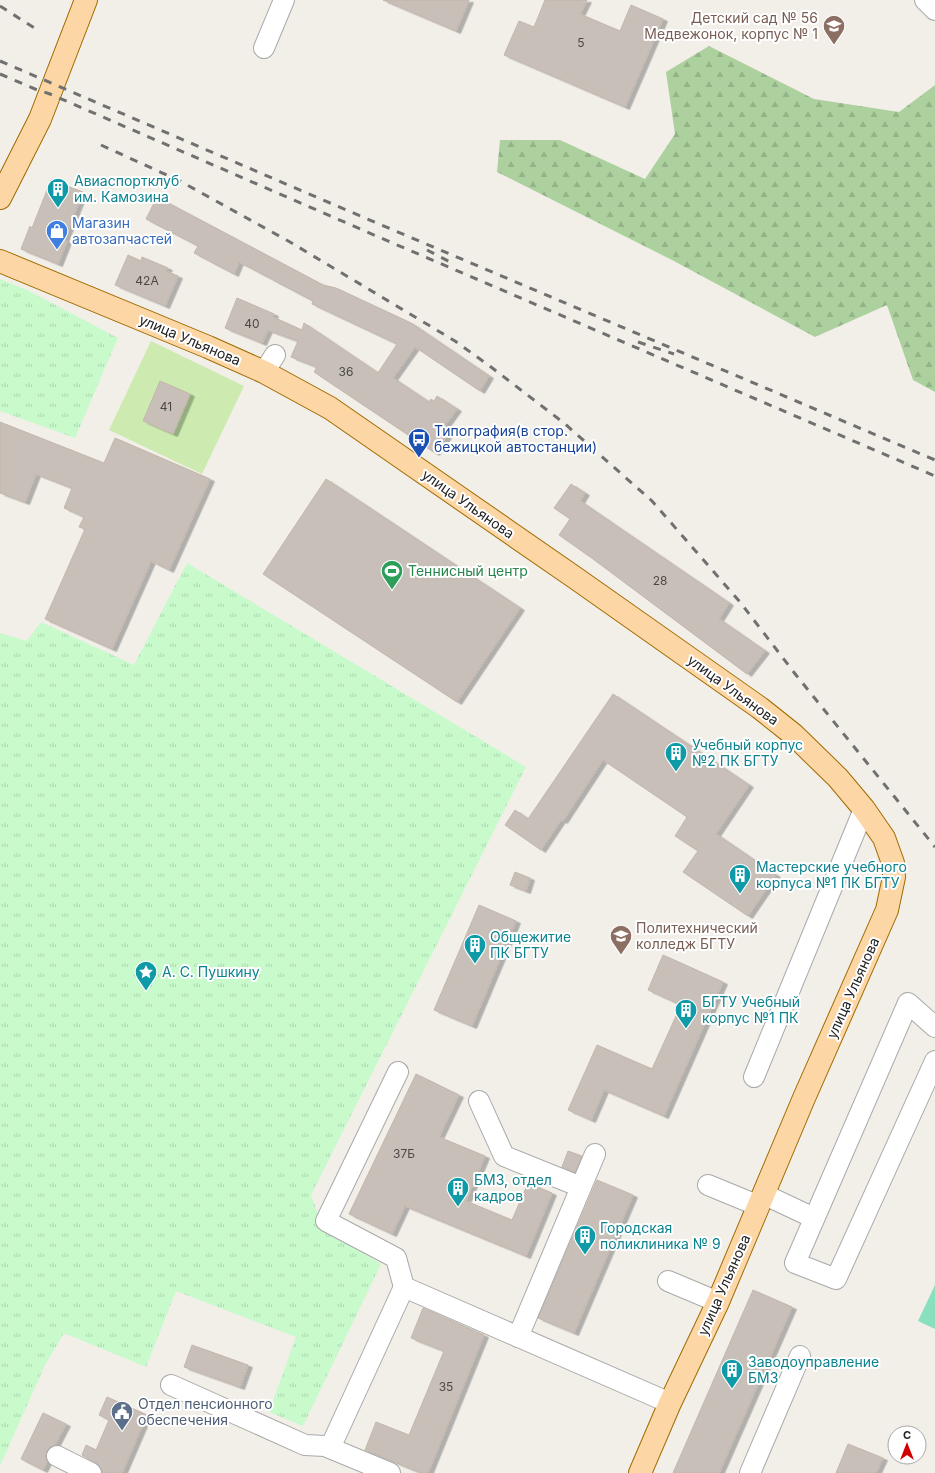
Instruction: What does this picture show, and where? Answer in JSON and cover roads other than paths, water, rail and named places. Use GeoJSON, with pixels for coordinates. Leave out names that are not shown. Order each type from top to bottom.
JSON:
{"type":"FeatureCollection","features":[{"type":"Feature","properties":{"kind":"main road"},"geometry":{"type":"LineString","coordinates":[[0,198],[40,119],[86,0]]}},
{"type":"Feature","properties":{"kind":"main road","name":"улица Ульянова"},"geometry":{"type":"LineString","coordinates":[[2,258],[208,347],[270,364],[330,408],[760,708],[794,735],[838,778],[864,809],[884,838],[893,863],[894,877],[890,899],[877,935],[804,1098],[718,1302],[670,1403],[640,1473]]}},
{"type":"Feature","properties":{"kind":"street"},"geometry":{"type":"LineString","coordinates":[[264,48],[284,0]]}},
{"type":"Feature","properties":{"kind":"street"},"geometry":{"type":"LineString","coordinates":[[925,0],[935,10]]}},
{"type":"Feature","properties":{"kind":"street"},"geometry":{"type":"LineString","coordinates":[[754,1077],[864,809]]}},
{"type":"Feature","properties":{"kind":"street"},"geometry":{"type":"LineString","coordinates":[[935,1027],[908,1003],[795,1263],[836,1280],[935,1060]]}},
{"type":"Feature","properties":{"kind":"street"},"geometry":{"type":"LineString","coordinates":[[330,1448],[404,1287],[396,1258],[326,1221],[398,1072]]}},
{"type":"Feature","properties":{"kind":"street"},"geometry":{"type":"LineString","coordinates":[[479,1101],[504,1156],[581,1187]]}},
{"type":"Feature","properties":{"kind":"street"},"geometry":{"type":"LineString","coordinates":[[518,1337],[595,1154]]}},
{"type":"Feature","properties":{"kind":"street"},"geometry":{"type":"LineString","coordinates":[[708,1185],[761,1200],[814,1218]]}},
{"type":"Feature","properties":{"kind":"street"},"geometry":{"type":"LineString","coordinates":[[668,1281],[718,1302]]}},
{"type":"Feature","properties":{"kind":"street"},"geometry":{"type":"LineString","coordinates":[[404,1287],[670,1403]]}},
{"type":"Feature","properties":{"kind":"street"},"geometry":{"type":"LineString","coordinates":[[750,1473],[800,1356]]}},
{"type":"Feature","properties":{"kind":"street"},"geometry":{"type":"LineString","coordinates":[[171,1385],[305,1445],[325,1446],[390,1473]]}},
{"type":"Feature","properties":{"kind":"street"},"geometry":{"type":"LineString","coordinates":[[57,1456],[91,1473]]}},
{"type":"Feature","properties":{"kind":"railway"},"geometry":{"type":"LineString","coordinates":[[0,6],[36,29]]}},
{"type":"Feature","properties":{"kind":"railway"},"geometry":{"type":"LineString","coordinates":[[0,61],[935,460]]}},
{"type":"Feature","properties":{"kind":"railway"},"geometry":{"type":"LineString","coordinates":[[0,74],[50,94],[935,476]]}},
{"type":"Feature","properties":{"kind":"railway"},"geometry":{"type":"LineString","coordinates":[[101,145],[180,181],[290,242],[455,341],[564,423],[652,501],[740,602],[796,675],[935,847]]}},
{"type":"Feature","properties":{"kind":"railway"},"geometry":{"type":"LineString","coordinates":[[427,250],[452,263]]}},
{"type":"Feature","properties":{"kind":"railway"},"geometry":{"type":"LineString","coordinates":[[638,342],[674,354]]}},
{"type":"Feature","properties":{"kind":"place","name":"Детский сад № 56 Медвежонок, корпус № 1"},"geometry":{"type":"Point","coordinates":[834,46]}},
{"type":"Feature","properties":{"kind":"place","name":"Авиаспортклуб им. Камозина"},"geometry":{"type":"Point","coordinates":[58,208]}},
{"type":"Feature","properties":{"kind":"place","name":"Магазин автозапчастей"},"geometry":{"type":"Point","coordinates":[57,250]}},
{"type":"Feature","properties":{"kind":"place","name":"Типография(в стор. бежицкой автостанции)"},"geometry":{"type":"Point","coordinates":[419,458]}},
{"type":"Feature","properties":{"kind":"place","name":"Теннисный центр"},"geometry":{"type":"Point","coordinates":[392,590]}},
{"type":"Feature","properties":{"kind":"place","name":"Учебный корпус №2 ПК БГТУ"},"geometry":{"type":"Point","coordinates":[676,772]}},
{"type":"Feature","properties":{"kind":"place","name":"Мастерские учебного корпуса №1 ПК БГТУ"},"geometry":{"type":"Point","coordinates":[740,894]}},
{"type":"Feature","properties":{"kind":"place","name":"Политехнический колледж БГТУ"},"geometry":{"type":"Point","coordinates":[621,956]}},
{"type":"Feature","properties":{"kind":"place","name":"Общежитие ПК БГТУ"},"geometry":{"type":"Point","coordinates":[475,964]}},
{"type":"Feature","properties":{"kind":"place","name":"А. С. Пушкину"},"geometry":{"type":"Point","coordinates":[146,992]}},
{"type":"Feature","properties":{"kind":"place","name":"БГТУ Учебный корпус №1 ПК"},"geometry":{"type":"Point","coordinates":[686,1030]}},
{"type":"Feature","properties":{"kind":"place","name":"БМЗ, отдел кадров"},"geometry":{"type":"Point","coordinates":[458,1208]}},
{"type":"Feature","properties":{"kind":"place","name":"Городская поликлиника № 9"},"geometry":{"type":"Point","coordinates":[585,1256]}},
{"type":"Feature","properties":{"kind":"place","name":"Заводоуправление БМЗ"},"geometry":{"type":"Point","coordinates":[732,1390]}},
{"type":"Feature","properties":{"kind":"place","name":"Отдел пенсионного обеспечения"},"geometry":{"type":"Point","coordinates":[122,1432]}}]}
